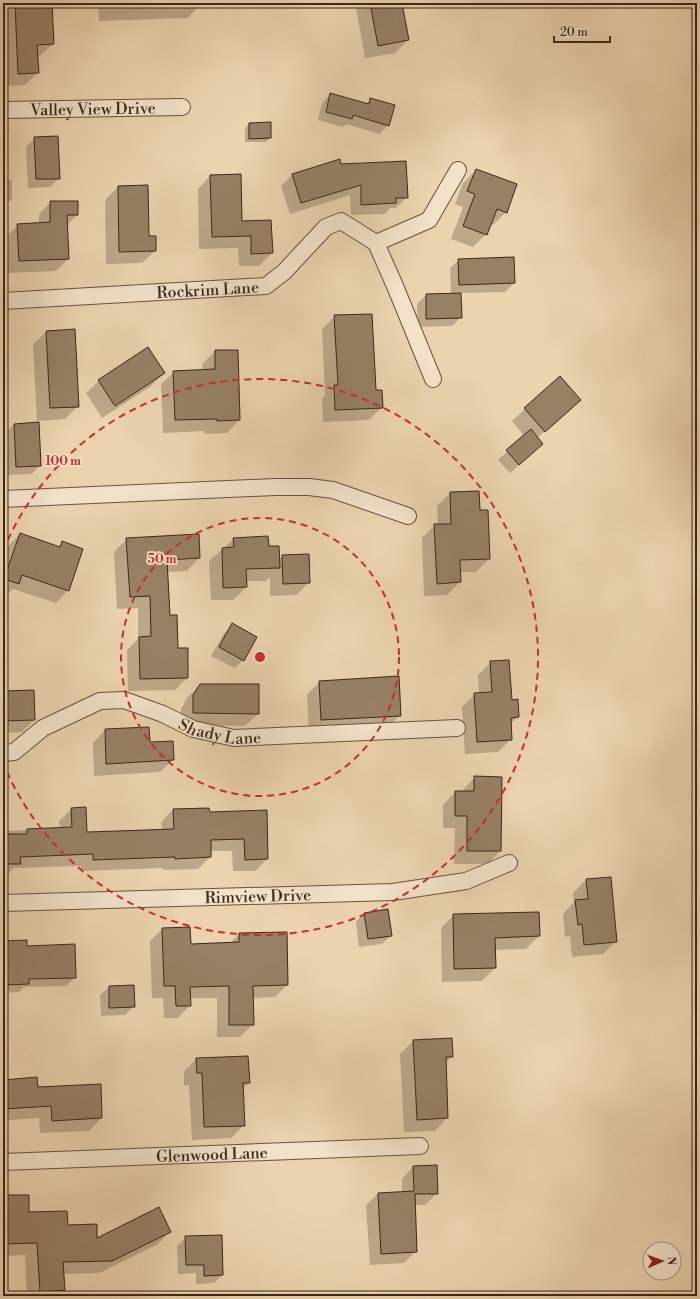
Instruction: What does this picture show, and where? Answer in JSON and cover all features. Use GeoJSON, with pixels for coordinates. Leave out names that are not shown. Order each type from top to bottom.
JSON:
{"type":"FeatureCollection","features":[{"type":"Feature","properties":{"kind":"street","name":"Valley View Drive"},"geometry":{"type":"LineString","coordinates":[[3,110],[182,107]]}},
{"type":"Feature","properties":{"kind":"street"},"geometry":{"type":"LineString","coordinates":[[433,379],[376,243],[430,220],[458,170]]}},
{"type":"Feature","properties":{"kind":"street","name":"Rockrim Lane"},"geometry":{"type":"LineString","coordinates":[[3,301],[266,286],[284,272],[326,227],[341,221],[376,243]]}},
{"type":"Feature","properties":{"kind":"street"},"geometry":{"type":"LineString","coordinates":[[3,499],[267,487],[309,487],[333,490],[408,516]]}},
{"type":"Feature","properties":{"kind":"street","name":"Shady Lane"},"geometry":{"type":"LineString","coordinates":[[3,753],[14,752],[43,728],[100,701],[124,700],[163,714],[193,729],[234,738],[456,728]]}},
{"type":"Feature","properties":{"kind":"street","name":"Rimview Drive"},"geometry":{"type":"LineString","coordinates":[[3,903],[393,892],[466,882],[509,863]]}},
{"type":"Feature","properties":{"kind":"street","name":"Glenwood Lane"},"geometry":{"type":"LineString","coordinates":[[3,1162],[420,1146]]}},
{"type":"Feature","properties":{"kind":"building"},"geometry":{"type":"Polygon","coordinates":[[[15,3],[52,3],[54,44],[37,45],[39,73],[18,74],[15,3]]]}},
{"type":"Feature","properties":{"kind":"building"},"geometry":{"type":"Polygon","coordinates":[[[370,3],[402,3],[409,40],[378,46],[370,3]]]}},
{"type":"Feature","properties":{"kind":"building"},"geometry":{"type":"Polygon","coordinates":[[[330,93],[369,104],[370,98],[395,105],[389,126],[353,115],[352,119],[326,112],[330,93]]]}},
{"type":"Feature","properties":{"kind":"building"},"geometry":{"type":"Polygon","coordinates":[[[271,122],[271,138],[249,139],[249,123],[271,122]]]}},
{"type":"Feature","properties":{"kind":"building"},"geometry":{"type":"Polygon","coordinates":[[[58,136],[60,179],[36,179],[34,137],[58,136]]]}},
{"type":"Feature","properties":{"kind":"building"},"geometry":{"type":"Polygon","coordinates":[[[340,159],[341,164],[406,161],[408,198],[396,198],[396,203],[361,205],[361,185],[301,203],[292,174],[340,159]]]}},
{"type":"Feature","properties":{"kind":"building"},"geometry":{"type":"Polygon","coordinates":[[[476,169],[517,184],[507,213],[497,209],[487,235],[463,226],[475,194],[467,191],[476,169]]]}},
{"type":"Feature","properties":{"kind":"building"},"geometry":{"type":"Polygon","coordinates":[[[241,174],[242,221],[271,220],[273,253],[251,254],[251,236],[212,237],[210,175],[241,174]]]}},
{"type":"Feature","properties":{"kind":"building"},"geometry":{"type":"Polygon","coordinates":[[[148,185],[149,236],[156,236],[156,251],[119,252],[118,186],[148,185]]]}},
{"type":"Feature","properties":{"kind":"building"},"geometry":{"type":"Polygon","coordinates":[[[50,201],[78,201],[78,215],[67,215],[69,259],[19,261],[17,224],[50,222],[50,201]]]}},
{"type":"Feature","properties":{"kind":"building"},"geometry":{"type":"Polygon","coordinates":[[[514,257],[515,283],[459,285],[458,259],[514,257]]]}},
{"type":"Feature","properties":{"kind":"building"},"geometry":{"type":"Polygon","coordinates":[[[461,293],[462,318],[426,319],[426,294],[461,293]]]}},
{"type":"Feature","properties":{"kind":"building"},"geometry":{"type":"Polygon","coordinates":[[[372,314],[376,390],[382,390],[383,408],[335,410],[334,385],[338,385],[334,315],[372,314]]]}},
{"type":"Feature","properties":{"kind":"building"},"geometry":{"type":"Polygon","coordinates":[[[75,329],[79,407],[50,408],[46,331],[75,329]]]}},
{"type":"Feature","properties":{"kind":"building"},"geometry":{"type":"Polygon","coordinates":[[[148,347],[165,373],[115,406],[98,380],[148,347]]]}},
{"type":"Feature","properties":{"kind":"building"},"geometry":{"type":"Polygon","coordinates":[[[215,350],[238,350],[240,420],[175,420],[173,371],[215,369],[215,350]]]}},
{"type":"Feature","properties":{"kind":"building"},"geometry":{"type":"Polygon","coordinates":[[[560,376],[581,400],[545,432],[524,408],[560,376]]]}},
{"type":"Feature","properties":{"kind":"building"},"geometry":{"type":"Polygon","coordinates":[[[39,422],[41,466],[16,467],[14,424],[39,422]]]}},
{"type":"Feature","properties":{"kind":"building"},"geometry":{"type":"Polygon","coordinates":[[[531,429],[543,444],[519,465],[506,450],[531,429]]]}},
{"type":"Feature","properties":{"kind":"building"},"geometry":{"type":"Polygon","coordinates":[[[479,491],[480,510],[488,510],[490,559],[460,560],[461,582],[437,584],[434,524],[451,524],[450,492],[479,491]]]}},
{"type":"Feature","properties":{"kind":"building"},"geometry":{"type":"Polygon","coordinates":[[[20,533],[60,547],[62,541],[83,549],[69,591],[22,575],[19,584],[4,579],[20,533]]]}},
{"type":"Feature","properties":{"kind":"building"},"geometry":{"type":"Polygon","coordinates":[[[199,534],[200,558],[167,560],[170,615],[177,615],[178,648],[188,648],[188,678],[140,679],[139,637],[151,636],[150,596],[130,597],[126,538],[199,534]]]}},
{"type":"Feature","properties":{"kind":"building"},"geometry":{"type":"Polygon","coordinates":[[[268,536],[269,546],[279,546],[280,568],[246,569],[247,587],[223,588],[222,548],[234,547],[233,538],[268,536]]]}},
{"type":"Feature","properties":{"kind":"building"},"geometry":{"type":"Polygon","coordinates":[[[309,554],[310,583],[283,584],[282,555],[309,554]]]}},
{"type":"Feature","properties":{"kind":"building"},"geometry":{"type":"Polygon","coordinates":[[[232,623],[257,637],[244,661],[219,647],[232,623]]]}},
{"type":"Feature","properties":{"kind":"building"},"geometry":{"type":"Polygon","coordinates":[[[509,660],[512,700],[518,699],[519,717],[511,718],[512,740],[477,742],[474,693],[492,692],[490,661],[509,660]]]}},
{"type":"Feature","properties":{"kind":"building"},"geometry":{"type":"Polygon","coordinates":[[[399,676],[401,716],[321,720],[319,681],[399,676]]]}},
{"type":"Feature","properties":{"kind":"building"},"geometry":{"type":"Polygon","coordinates":[[[200,684],[259,684],[259,714],[193,713],[193,695],[200,684]]]}},
{"type":"Feature","properties":{"kind":"building"},"geometry":{"type":"Polygon","coordinates":[[[34,690],[35,720],[3,721],[3,691],[34,690]]]}},
{"type":"Feature","properties":{"kind":"building"},"geometry":{"type":"Polygon","coordinates":[[[149,727],[150,742],[173,741],[174,760],[106,764],[105,729],[149,727]]]}},
{"type":"Feature","properties":{"kind":"building"},"geometry":{"type":"Polygon","coordinates":[[[474,776],[502,777],[501,851],[467,851],[467,816],[455,816],[455,791],[474,791],[474,776]]]}},
{"type":"Feature","properties":{"kind":"building"},"geometry":{"type":"Polygon","coordinates":[[[86,807],[87,832],[174,829],[173,809],[209,808],[210,812],[267,810],[268,859],[245,860],[244,839],[211,840],[211,857],[93,860],[93,854],[20,857],[21,864],[3,864],[3,834],[27,834],[27,829],[72,827],[71,808],[86,807]]]}},
{"type":"Feature","properties":{"kind":"building"},"geometry":{"type":"Polygon","coordinates":[[[611,877],[617,942],[584,945],[582,924],[578,925],[575,900],[588,899],[586,879],[611,877]]]}},
{"type":"Feature","properties":{"kind":"building"},"geometry":{"type":"Polygon","coordinates":[[[388,909],[392,936],[368,939],[364,913],[388,909]]]}},
{"type":"Feature","properties":{"kind":"building"},"geometry":{"type":"Polygon","coordinates":[[[539,912],[540,936],[495,938],[496,968],[454,969],[453,914],[539,912]]]}},
{"type":"Feature","properties":{"kind":"building"},"geometry":{"type":"Polygon","coordinates":[[[190,927],[191,944],[239,942],[239,933],[287,932],[288,985],[253,986],[254,1025],[229,1025],[229,986],[190,987],[191,1006],[176,1006],[175,986],[164,986],[162,928],[190,927]]]}},
{"type":"Feature","properties":{"kind":"building"},"geometry":{"type":"Polygon","coordinates":[[[27,940],[27,946],[75,944],[76,978],[29,979],[29,984],[4,985],[3,941],[27,940]]]}},
{"type":"Feature","properties":{"kind":"building"},"geometry":{"type":"Polygon","coordinates":[[[134,985],[135,1007],[109,1008],[109,986],[134,985]]]}},
{"type":"Feature","properties":{"kind":"building"},"geometry":{"type":"Polygon","coordinates":[[[452,1038],[453,1057],[446,1057],[448,1118],[417,1120],[413,1040],[452,1038]]]}},
{"type":"Feature","properties":{"kind":"building"},"geometry":{"type":"Polygon","coordinates":[[[248,1056],[250,1083],[243,1083],[245,1126],[204,1127],[202,1073],[197,1073],[196,1058],[248,1056]]]}},
{"type":"Feature","properties":{"kind":"building"},"geometry":{"type":"Polygon","coordinates":[[[37,1077],[38,1087],[101,1084],[102,1118],[52,1121],[51,1106],[3,1109],[3,1080],[37,1077]]]}},
{"type":"Feature","properties":{"kind":"building"},"geometry":{"type":"Polygon","coordinates":[[[437,1165],[438,1194],[415,1194],[417,1252],[381,1254],[378,1193],[414,1191],[413,1166],[437,1165]]]}},
{"type":"Feature","properties":{"kind":"building"},"geometry":{"type":"Polygon","coordinates":[[[3,1195],[29,1195],[29,1212],[67,1211],[68,1225],[97,1224],[97,1238],[159,1207],[171,1232],[112,1261],[63,1262],[65,1290],[40,1292],[37,1243],[3,1244],[3,1195]]]}},
{"type":"Feature","properties":{"kind":"building"},"geometry":{"type":"Polygon","coordinates":[[[222,1235],[223,1275],[204,1276],[204,1265],[186,1265],[185,1236],[222,1235]]]}}]}
